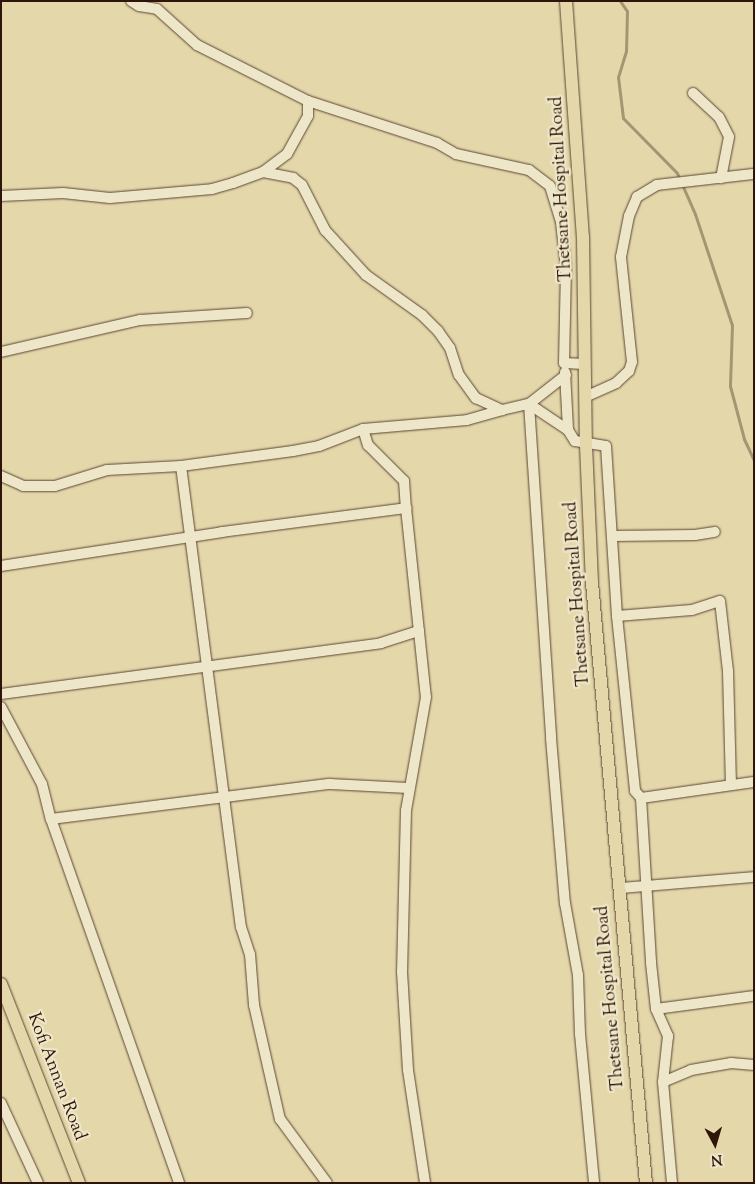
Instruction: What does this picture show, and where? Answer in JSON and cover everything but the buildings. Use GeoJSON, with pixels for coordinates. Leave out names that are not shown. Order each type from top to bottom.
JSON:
{"type":"FeatureCollection","features":[{"type":"Feature","properties":{"kind":"main road","name":"Thetsane Hospital Road"},"geometry":{"type":"LineString","coordinates":[[566,1],[582,205],[586,445],[596,630],[646,1183]]}},
{"type":"Feature","properties":{"kind":"main road","name":"Kofi Annan Road"},"geometry":{"type":"LineString","coordinates":[[1,984],[79,1183]]}},
{"type":"Feature","properties":{"kind":"street"},"geometry":{"type":"LineString","coordinates":[[131,1],[139,6],[157,9],[197,45],[308,101],[437,143],[456,154],[529,170],[550,186],[561,222],[566,268],[564,363],[568,430]]}},
{"type":"Feature","properties":{"kind":"street"},"geometry":{"type":"LineString","coordinates":[[693,93],[719,117],[729,136],[722,178]]}},
{"type":"Feature","properties":{"kind":"street"},"geometry":{"type":"LineString","coordinates":[[1,196],[63,193],[110,198],[212,189],[263,172],[287,154],[308,116],[308,101]]}},
{"type":"Feature","properties":{"kind":"street"},"geometry":{"type":"LineString","coordinates":[[263,172],[293,178],[302,185],[325,230],[366,275],[422,315],[438,331],[450,348],[459,374],[476,398],[502,410]]}},
{"type":"Feature","properties":{"kind":"street"},"geometry":{"type":"LineString","coordinates":[[585,397],[616,383],[629,371],[631,352],[621,257],[632,206],[641,192],[657,185],[694,183],[754,174]]}},
{"type":"Feature","properties":{"kind":"street"},"geometry":{"type":"LineString","coordinates":[[1,352],[140,320],[248,313]]}},
{"type":"Feature","properties":{"kind":"street"},"geometry":{"type":"LineString","coordinates":[[564,363],[584,364]]}},
{"type":"Feature","properties":{"kind":"street"},"geometry":{"type":"LineString","coordinates":[[1,476],[23,486],[41,488],[107,470],[181,466],[299,450],[363,429],[467,420],[529,404],[566,375]]}},
{"type":"Feature","properties":{"kind":"street"},"geometry":{"type":"LineString","coordinates":[[529,404],[568,430],[575,441],[586,445],[606,446],[614,536],[616,616],[635,791],[641,798],[656,1009],[668,1036],[663,1082],[672,1183]]}},
{"type":"Feature","properties":{"kind":"street"},"geometry":{"type":"LineString","coordinates":[[529,404],[551,738],[565,903],[578,975],[580,1034],[594,1183]]}},
{"type":"Feature","properties":{"kind":"street"},"geometry":{"type":"LineString","coordinates":[[363,429],[368,445],[404,481],[408,492],[406,508],[426,697],[414,777],[408,788],[402,972],[408,1070],[425,1183]]}},
{"type":"Feature","properties":{"kind":"street"},"geometry":{"type":"LineString","coordinates":[[181,466],[241,927],[250,954],[254,1005],[280,1119],[326,1183]]}},
{"type":"Feature","properties":{"kind":"street"},"geometry":{"type":"LineString","coordinates":[[1,566],[189,537],[406,508]]}},
{"type":"Feature","properties":{"kind":"street"},"geometry":{"type":"LineString","coordinates":[[614,536],[695,535],[716,532]]}},
{"type":"Feature","properties":{"kind":"street"},"geometry":{"type":"LineString","coordinates":[[616,616],[678,612],[720,601],[728,671],[732,785]]}},
{"type":"Feature","properties":{"kind":"street"},"geometry":{"type":"LineString","coordinates":[[1,694],[381,643],[419,631]]}},
{"type":"Feature","properties":{"kind":"street"},"geometry":{"type":"LineString","coordinates":[[1,707],[42,784],[51,819],[179,1183]]}},
{"type":"Feature","properties":{"kind":"street"},"geometry":{"type":"LineString","coordinates":[[641,798],[754,782]]}},
{"type":"Feature","properties":{"kind":"street"},"geometry":{"type":"LineString","coordinates":[[51,819],[330,784],[408,788]]}},
{"type":"Feature","properties":{"kind":"street"},"geometry":{"type":"LineString","coordinates":[[620,888],[754,877]]}},
{"type":"Feature","properties":{"kind":"street"},"geometry":{"type":"LineString","coordinates":[[656,1009],[754,996]]}},
{"type":"Feature","properties":{"kind":"street"},"geometry":{"type":"LineString","coordinates":[[663,1082],[691,1070],[731,1063],[754,1065]]}},
{"type":"Feature","properties":{"kind":"street"},"geometry":{"type":"LineString","coordinates":[[1,1103],[38,1183]]}},
{"type":"Feature","properties":{"kind":"waterway"},"geometry":{"type":"LineString","coordinates":[[620,1],[627,11],[626,51],[618,77],[623,118],[677,173],[695,214],[732,325],[730,386],[744,439],[754,460]]}}]}
